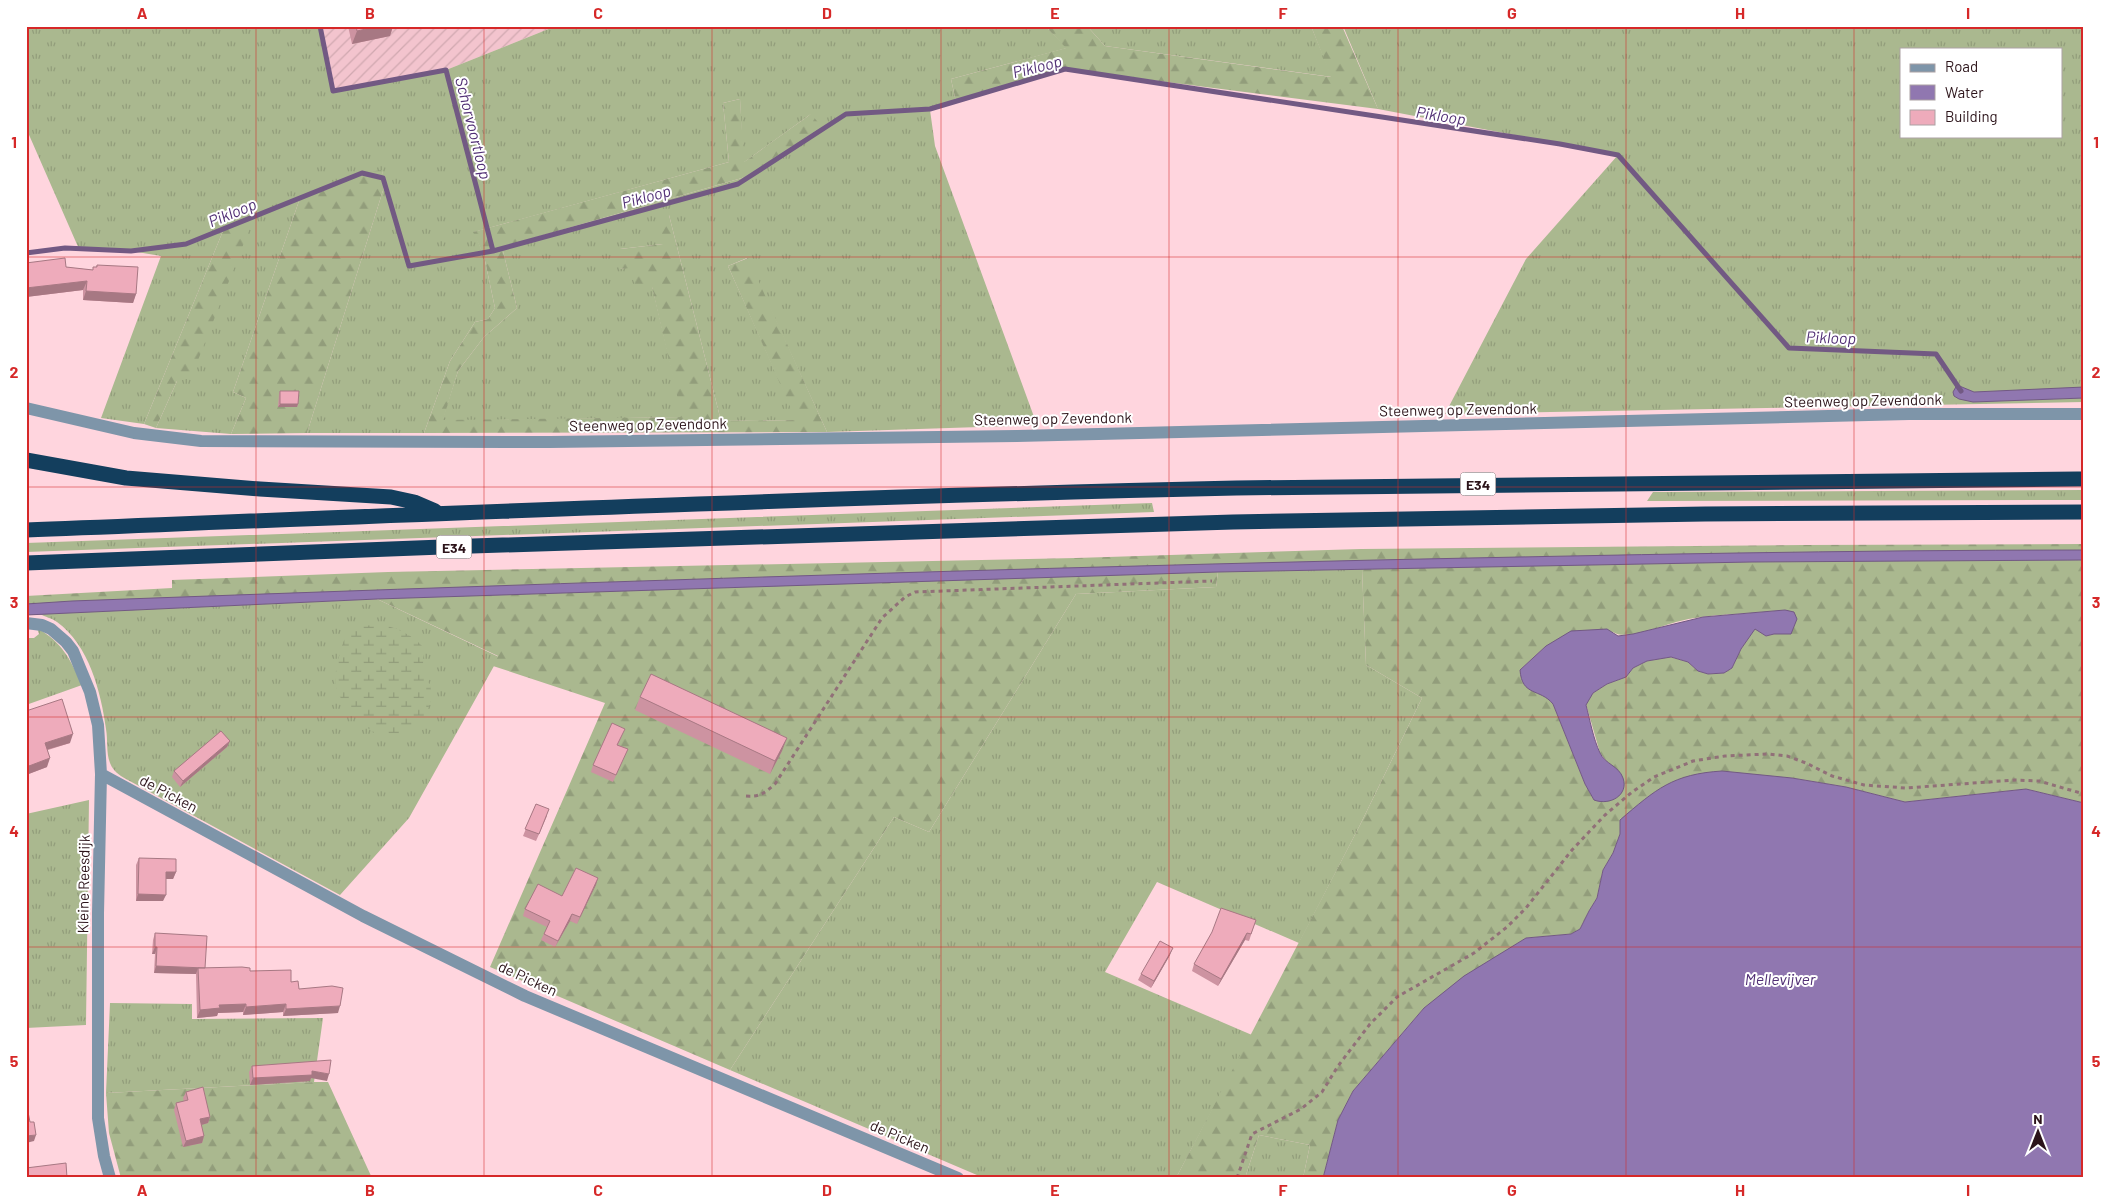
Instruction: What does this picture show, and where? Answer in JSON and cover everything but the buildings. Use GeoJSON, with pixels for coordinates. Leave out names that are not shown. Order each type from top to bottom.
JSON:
{"type":"FeatureCollection","features":[{"type":"Feature","properties":{"kind":"highway"},"geometry":{"type":"LineString","coordinates":[[26,460],[126,478],[260,489],[391,496],[414,502],[442,513]]}},
{"type":"Feature","properties":{"kind":"highway","name":"E34"},"geometry":{"type":"LineString","coordinates":[[26,530],[442,513],[1231,488],[1708,480],[2084,479]]}},
{"type":"Feature","properties":{"kind":"highway","name":"E34"},"geometry":{"type":"LineString","coordinates":[[26,564],[442,547],[1233,522],[1714,514],[2084,512]]}},
{"type":"Feature","properties":{"kind":"street","name":"Steenweg op Zevendonk"},"geometry":{"type":"LineString","coordinates":[[26,408],[134,433],[201,441],[550,442],[1017,436],[1909,414],[2084,414]]}},
{"type":"Feature","properties":{"kind":"street","name":"Kleine Reesdijk"},"geometry":{"type":"LineString","coordinates":[[26,623],[42,625],[51,629],[73,651],[90,692],[98,725],[101,774],[98,913],[98,1118],[104,1156],[110,1178]]}},
{"type":"Feature","properties":{"kind":"street","name":"de Picken"},"geometry":{"type":"LineString","coordinates":[[101,774],[363,916],[525,996],[958,1178]]}},
{"type":"Feature","properties":{"kind":"path"},"geometry":{"type":"LineString","coordinates":[[746,796],[757,797],[766,793],[775,784],[882,618],[905,597],[915,592],[1212,581]]}},
{"type":"Feature","properties":{"kind":"path"},"geometry":{"type":"LineString","coordinates":[[1236,1178],[1252,1134],[1301,1109],[1322,1092],[1338,1066],[1370,1024],[1398,997],[1474,953],[1507,927],[1526,908],[1572,850],[1605,815],[1632,792],[1654,777],[1693,761],[1725,756],[1768,754],[1787,756],[1832,776],[1864,785],[1906,788],[2015,780],[2039,781],[2084,794]]}},
{"type":"Feature","properties":{"kind":"shaded area"},"geometry":{"type":"Polygon","coordinates":[[[319,26],[556,26],[446,70],[333,91],[319,26]]]}},
{"type":"Feature","properties":{"kind":"green space"},"geometry":{"type":"Polygon","coordinates":[[[26,26],[319,26],[333,91],[446,70],[556,26],[1045,26],[1067,48],[951,79],[956,102],[930,110],[935,146],[1037,425],[827,432],[747,258],[728,266],[797,420],[721,421],[669,215],[663,244],[620,249],[620,269],[630,267],[652,286],[683,417],[442,421],[458,371],[484,337],[517,308],[502,247],[742,178],[811,114],[743,163],[740,99],[723,103],[729,162],[474,232],[484,256],[495,308],[488,319],[475,322],[450,361],[424,433],[307,433],[385,184],[382,171],[300,198],[233,392],[246,398],[231,434],[156,428],[177,381],[225,226],[144,424],[101,418],[161,256],[131,251],[79,249],[26,128],[26,26]]]}},
{"type":"Feature","properties":{"kind":"green space"},"geometry":{"type":"Polygon","coordinates":[[[1045,26],[1087,26],[1105,46],[1331,77],[1311,26],[1342,26],[1378,109],[1065,69],[956,102],[951,79],[1066,48],[1045,26]]]}},
{"type":"Feature","properties":{"kind":"green space"},"geometry":{"type":"Polygon","coordinates":[[[1087,26],[1311,26],[1332,77],[1105,46],[1087,26]]]}},
{"type":"Feature","properties":{"kind":"green space"},"geometry":{"type":"Polygon","coordinates":[[[1343,26],[2084,26],[2084,402],[1445,414],[1526,259],[1618,155],[1378,109],[1343,26]]]}},
{"type":"Feature","properties":{"kind":"green space"},"geometry":{"type":"Polygon","coordinates":[[[740,99],[744,162],[811,114],[822,127],[742,178],[502,247],[517,308],[484,337],[458,371],[443,420],[682,417],[652,287],[636,289],[630,268],[620,269],[620,249],[663,244],[656,217],[669,215],[721,421],[796,420],[728,266],[748,258],[827,432],[424,433],[450,361],[475,322],[488,319],[495,308],[484,256],[473,232],[729,162],[723,103],[740,99]]]}},
{"type":"Feature","properties":{"kind":"green space"},"geometry":{"type":"Polygon","coordinates":[[[382,170],[385,184],[307,433],[231,434],[246,398],[233,392],[300,198],[362,173],[382,170]]]}},
{"type":"Feature","properties":{"kind":"green space"},"geometry":{"type":"Polygon","coordinates":[[[251,225],[191,378],[177,381],[156,428],[144,424],[225,226],[251,225]]]}},
{"type":"Feature","properties":{"kind":"green space"},"geometry":{"type":"Polygon","coordinates":[[[2084,490],[2084,500],[1647,501],[1653,492],[2084,490]]]}},
{"type":"Feature","properties":{"kind":"green space"},"geometry":{"type":"Polygon","coordinates":[[[1152,503],[1154,512],[26,552],[26,543],[1152,503]]]}},
{"type":"Feature","properties":{"kind":"green space"},"geometry":{"type":"Polygon","coordinates":[[[2084,544],[2084,803],[2026,789],[1905,802],[1846,787],[1792,778],[1765,776],[1620,819],[1620,834],[1613,853],[1603,870],[1597,898],[1580,929],[1571,934],[1526,938],[1424,1008],[1353,1091],[1338,1120],[1323,1178],[1303,1178],[1310,1145],[1259,1135],[1245,1178],[1176,1178],[1360,825],[1422,698],[1366,665],[1362,569],[1218,572],[1216,587],[1076,594],[929,832],[894,817],[730,1070],[490,967],[605,703],[493,666],[498,656],[377,599],[26,615],[26,596],[172,588],[172,580],[388,572],[1076,558],[1361,549],[2084,544]],[[1785,610],[1716,615],[1676,622],[1635,634],[1626,635],[1613,632],[1546,646],[1520,670],[1553,704],[1585,784],[1594,800],[1606,761],[1600,753],[1586,704],[1593,693],[1607,684],[1626,677],[1633,668],[1647,661],[1670,657],[1688,662],[1698,671],[1708,674],[1724,673],[1732,668],[1741,649],[1755,628],[1766,636],[1791,634],[1785,610]]]}},
{"type":"Feature","properties":{"kind":"green space"},"geometry":{"type":"Polygon","coordinates":[[[1362,569],[1366,665],[1422,698],[1360,825],[1299,943],[1157,882],[1105,972],[1252,1035],[1176,1178],[984,1178],[730,1070],[894,817],[929,832],[1076,594],[1216,587],[1218,572],[1362,569]]]}},
{"type":"Feature","properties":{"kind":"green space"},"geometry":{"type":"Polygon","coordinates":[[[377,599],[499,657],[409,818],[340,895],[126,779],[117,772],[111,766],[109,759],[104,715],[92,670],[77,643],[68,632],[55,621],[40,614],[377,599]]]}},
{"type":"Feature","properties":{"kind":"green space"},"geometry":{"type":"Polygon","coordinates":[[[385,625],[406,633],[423,647],[423,666],[432,695],[428,708],[419,723],[405,733],[388,737],[373,732],[348,708],[337,691],[335,679],[343,644],[350,632],[361,626],[385,625]]]}},
{"type":"Feature","properties":{"kind":"green space"},"geometry":{"type":"Polygon","coordinates":[[[37,628],[65,652],[82,685],[26,705],[26,638],[34,638],[39,634],[37,628]]]}},
{"type":"Feature","properties":{"kind":"green space"},"geometry":{"type":"Polygon","coordinates":[[[89,800],[86,1025],[26,1028],[26,814],[89,800]]]}},
{"type":"Feature","properties":{"kind":"green space"},"geometry":{"type":"Polygon","coordinates":[[[110,1003],[192,1004],[192,1019],[323,1018],[314,1082],[106,1093],[110,1003]]]}},
{"type":"Feature","properties":{"kind":"green space"},"geometry":{"type":"Polygon","coordinates":[[[328,1082],[372,1178],[121,1178],[109,1133],[106,1093],[328,1082]]]}},
{"type":"Feature","properties":{"kind":"green space"},"geometry":{"type":"Polygon","coordinates":[[[1259,1135],[1310,1145],[1303,1178],[1245,1178],[1259,1135]]]}},
{"type":"Feature","properties":{"kind":"water"},"geometry":{"type":"Polygon","coordinates":[[[1957,385],[1974,392],[2084,387],[2084,398],[1973,402],[1954,396],[1953,392],[1957,385]]]}},
{"type":"Feature","properties":{"kind":"water"},"geometry":{"type":"Polygon","coordinates":[[[2084,550],[2084,560],[1752,562],[1218,572],[377,599],[26,615],[26,604],[72,601],[724,578],[1464,558],[2084,550]]]}},
{"type":"Feature","properties":{"kind":"water"},"geometry":{"type":"Polygon","coordinates":[[[1785,610],[1794,612],[1797,619],[1791,634],[1766,636],[1755,629],[1741,649],[1732,668],[1724,673],[1708,674],[1698,671],[1688,662],[1671,657],[1647,661],[1633,668],[1626,677],[1607,684],[1593,693],[1586,705],[1595,741],[1602,757],[1623,778],[1624,784],[1621,794],[1612,800],[1594,800],[1585,784],[1553,704],[1548,699],[1528,688],[1521,679],[1520,670],[1546,646],[1571,631],[1607,629],[1618,636],[1703,617],[1785,610]]]}},
{"type":"Feature","properties":{"kind":"water","name":"Mellevijver"},"geometry":{"type":"Polygon","coordinates":[[[1722,771],[1792,778],[1846,787],[1905,802],[2026,789],[2084,803],[2084,1178],[1323,1178],[1338,1120],[1353,1091],[1424,1008],[1464,976],[1526,938],[1571,934],[1580,929],[1597,898],[1603,870],[1613,853],[1620,834],[1620,820],[1666,785],[1690,776],[1722,771]]]}},
{"type":"Feature","properties":{"kind":"waterway","name":"Schorvoortloop"},"geometry":{"type":"LineString","coordinates":[[320,26],[333,91],[446,70],[493,251]]}},
{"type":"Feature","properties":{"kind":"waterway","name":"Pikloop"},"geometry":{"type":"LineString","coordinates":[[26,253],[65,248],[131,251],[186,244],[362,173],[383,178],[409,266],[493,251],[738,184],[846,114],[930,109],[1065,69],[1560,144],[1618,155],[1789,348],[1936,354],[1961,391]]}}]}
